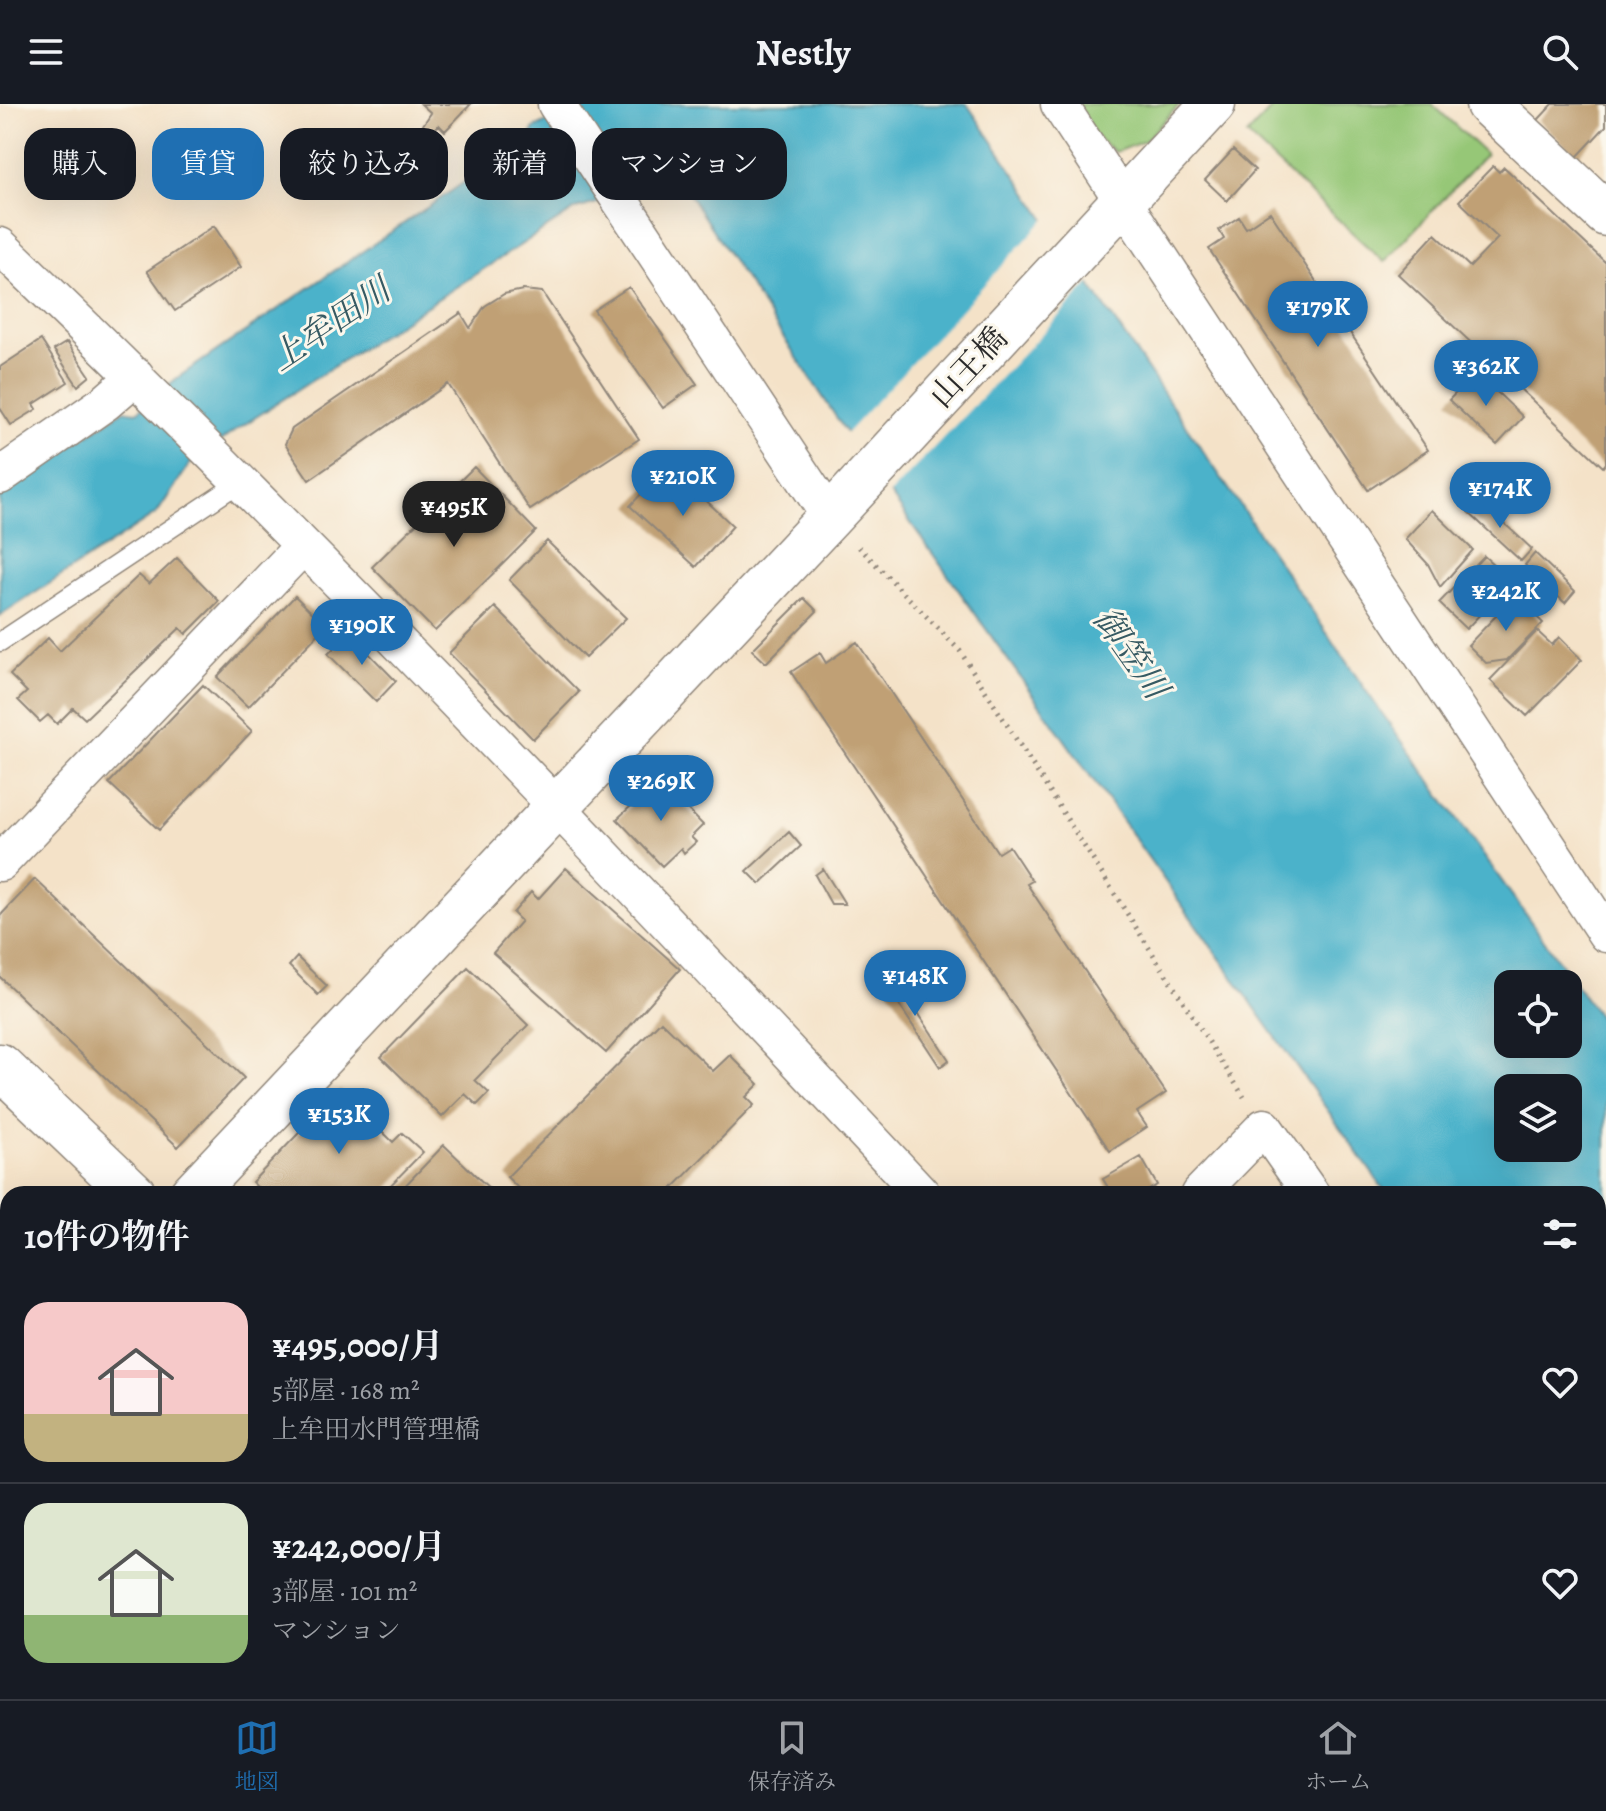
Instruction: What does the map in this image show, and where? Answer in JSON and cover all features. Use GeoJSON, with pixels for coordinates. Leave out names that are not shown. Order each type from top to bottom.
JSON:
{"type":"FeatureCollection","features":[{"type":"Feature","properties":{"kind":"street"},"geometry":{"type":"LineString","coordinates":[[556,104],[637,230],[837,509]]}},
{"type":"Feature","properties":{"kind":"street"},"geometry":{"type":"LineString","coordinates":[[1059,104],[1606,934]]}},
{"type":"Feature","properties":{"kind":"street","name":"山王橋"},"geometry":{"type":"LineString","coordinates":[[200,1186],[837,509],[1213,104]]}},
{"type":"Feature","properties":{"kind":"street"},"geometry":{"type":"LineString","coordinates":[[1488,104],[1606,214]]}},
{"type":"Feature","properties":{"kind":"street"},"geometry":{"type":"LineString","coordinates":[[0,246],[142,382],[557,805],[914,1186]]}},
{"type":"Feature","properties":{"kind":"street"},"geometry":{"type":"LineString","coordinates":[[0,476],[106,402],[142,382]]}},
{"type":"Feature","properties":{"kind":"street"},"geometry":{"type":"LineString","coordinates":[[0,863],[302,547]]}},
{"type":"Feature","properties":{"kind":"street"},"geometry":{"type":"LineString","coordinates":[[0,1066],[126,1186]]}},
{"type":"Feature","properties":{"kind":"street"},"geometry":{"type":"LineString","coordinates":[[1207,1186],[1264,1127],[1305,1186]]}},
{"type":"Feature","properties":{"kind":"lane"},"geometry":{"type":"LineString","coordinates":[[0,642],[227,470]]}},
{"type":"Feature","properties":{"kind":"path"},"geometry":{"type":"LineString","coordinates":[[837,509],[960,651],[1264,1127]]}},
{"type":"Feature","properties":{"kind":"green space"},"geometry":{"type":"Polygon","coordinates":[[[1075,104],[1180,104],[1145,141],[1115,152],[1095,136],[1075,104]]]}},
{"type":"Feature","properties":{"kind":"green space"},"geometry":{"type":"Polygon","coordinates":[[[1276,104],[1432,104],[1486,154],[1384,262],[1247,135],[1276,104]]]}},
{"type":"Feature","properties":{"kind":"water"},"geometry":{"type":"Polygon","coordinates":[[[585,104],[967,104],[1369,695],[1565,970],[1494,970],[1494,1058],[1582,1058],[1582,993],[1606,1027],[1606,1186],[1381,1186],[842,426],[693,200],[787,200],[787,128],[592,128],[592,200],[607,200],[576,209],[236,430],[190,464],[157,513],[0,616],[0,495],[124,410],[137,412],[177,378],[438,200],[448,200],[448,193],[464,182],[464,200],[576,200],[576,128],[535,128],[553,119],[556,123],[585,104]]]}},
{"type":"Feature","properties":{"kind":"pier"},"geometry":{"type":"Polygon","coordinates":[[[1047,217],[1091,282],[887,497],[844,436],[1047,217]]]}},
{"type":"Feature","properties":{"kind":"building"},"geometry":{"type":"Polygon","coordinates":[[[421,104],[471,104],[448,128],[439,125],[436,128],[421,128],[431,113],[421,104]]]}},
{"type":"Feature","properties":{"kind":"building"},"geometry":{"type":"Polygon","coordinates":[[[1553,104],[1606,104],[1606,126],[1577,157],[1538,120],[1553,104]]]}},
{"type":"Feature","properties":{"kind":"building"},"geometry":{"type":"Polygon","coordinates":[[[1233,150],[1255,170],[1227,201],[1205,180],[1233,150]]]}},
{"type":"Feature","properties":{"kind":"building"},"geometry":{"type":"Polygon","coordinates":[[[1493,166],[1499,172],[1504,167],[1606,263],[1606,463],[1603,467],[1398,274],[1435,234],[1470,267],[1498,238],[1459,201],[1493,166]]]}},
{"type":"Feature","properties":{"kind":"building"},"geometry":{"type":"Polygon","coordinates":[[[1270,212],[1428,450],[1368,490],[1209,249],[1224,239],[1219,230],[1239,217],[1246,228],[1270,212]]]}},
{"type":"Feature","properties":{"kind":"building"},"geometry":{"type":"Polygon","coordinates":[[[214,226],[241,267],[175,311],[147,271],[214,226]]]}},
{"type":"Feature","properties":{"kind":"building"},"geometry":{"type":"Polygon","coordinates":[[[629,287],[697,384],[663,408],[594,310],[629,287]]]}},
{"type":"Feature","properties":{"kind":"building"},"geometry":{"type":"Polygon","coordinates":[[[523,290],[542,292],[639,439],[530,510],[448,384],[309,480],[285,444],[292,429],[461,313],[470,328],[485,306],[504,294],[523,290]]]}},
{"type":"Feature","properties":{"kind":"building"},"geometry":{"type":"Polygon","coordinates":[[[41,340],[68,382],[34,404],[37,409],[11,425],[0,408],[0,367],[41,340]]]}},
{"type":"Feature","properties":{"kind":"building"},"geometry":{"type":"Polygon","coordinates":[[[67,342],[90,376],[78,386],[54,350],[67,342]]]}},
{"type":"Feature","properties":{"kind":"building"},"geometry":{"type":"Polygon","coordinates":[[[1476,372],[1523,417],[1497,445],[1449,400],[1476,372]]]}},
{"type":"Feature","properties":{"kind":"building"},"geometry":{"type":"Polygon","coordinates":[[[474,467],[536,531],[435,631],[372,567],[474,467]]]}},
{"type":"Feature","properties":{"kind":"building"},"geometry":{"type":"Polygon","coordinates":[[[678,474],[733,526],[696,567],[630,506],[654,480],[664,489],[678,474]]]}},
{"type":"Feature","properties":{"kind":"building"},"geometry":{"type":"Polygon","coordinates":[[[1479,500],[1532,549],[1521,561],[1468,512],[1479,500]]]}},
{"type":"Feature","properties":{"kind":"building"},"geometry":{"type":"Polygon","coordinates":[[[1432,510],[1473,550],[1440,587],[1428,564],[1405,539],[1432,510]]]}},
{"type":"Feature","properties":{"kind":"building"},"geometry":{"type":"Polygon","coordinates":[[[547,541],[626,618],[585,658],[509,580],[547,541]]]}},
{"type":"Feature","properties":{"kind":"building"},"geometry":{"type":"Polygon","coordinates":[[[1535,553],[1575,591],[1565,603],[1525,565],[1535,553]]]}},
{"type":"Feature","properties":{"kind":"building"},"geometry":{"type":"Polygon","coordinates":[[[1484,556],[1512,581],[1466,629],[1439,603],[1484,556]]]}},
{"type":"Feature","properties":{"kind":"building"},"geometry":{"type":"Polygon","coordinates":[[[177,558],[219,601],[186,634],[180,628],[85,719],[73,708],[57,724],[48,715],[40,722],[18,700],[27,692],[10,675],[48,638],[60,651],[139,575],[149,584],[177,558]]]}},
{"type":"Feature","properties":{"kind":"building"},"geometry":{"type":"Polygon","coordinates":[[[295,596],[326,626],[248,707],[217,677],[295,596]]]}},
{"type":"Feature","properties":{"kind":"building"},"geometry":{"type":"Polygon","coordinates":[[[1515,596],[1543,623],[1507,660],[1486,663],[1468,645],[1515,596]]]}},
{"type":"Feature","properties":{"kind":"building"},"geometry":{"type":"Polygon","coordinates":[[[804,598],[817,611],[766,663],[752,650],[804,598]]]}},
{"type":"Feature","properties":{"kind":"building"},"geometry":{"type":"Polygon","coordinates":[[[495,607],[579,692],[533,739],[449,653],[495,607]]]}},
{"type":"Feature","properties":{"kind":"building"},"geometry":{"type":"Polygon","coordinates":[[[1537,631],[1552,645],[1559,637],[1582,660],[1527,716],[1490,680],[1537,631]]]}},
{"type":"Feature","properties":{"kind":"building"},"geometry":{"type":"Polygon","coordinates":[[[349,633],[396,681],[376,702],[328,654],[349,633]]]}},
{"type":"Feature","properties":{"kind":"building"},"geometry":{"type":"Polygon","coordinates":[[[857,642],[998,853],[1009,846],[1032,881],[1027,884],[1166,1093],[1137,1112],[1147,1127],[1110,1151],[791,672],[820,653],[826,663],[857,642]]]}},
{"type":"Feature","properties":{"kind":"building"},"geometry":{"type":"Polygon","coordinates":[[[203,685],[252,731],[159,830],[109,783],[203,685]]]}},
{"type":"Feature","properties":{"kind":"building"},"geometry":{"type":"Polygon","coordinates":[[[659,780],[703,825],[691,837],[696,842],[684,853],[681,848],[662,866],[617,819],[659,780]]]}},
{"type":"Feature","properties":{"kind":"building"},"geometry":{"type":"Polygon","coordinates":[[[789,832],[801,846],[760,884],[747,871],[789,832]]]}},
{"type":"Feature","properties":{"kind":"building"},"geometry":{"type":"Polygon","coordinates":[[[566,868],[680,969],[606,1053],[493,953],[521,921],[513,913],[531,892],[538,899],[566,868]]]}},
{"type":"Feature","properties":{"kind":"building"},"geometry":{"type":"Polygon","coordinates":[[[823,869],[845,904],[831,904],[815,875],[823,869]]]}},
{"type":"Feature","properties":{"kind":"building"},"geometry":{"type":"Polygon","coordinates":[[[35,879],[244,1078],[178,1147],[0,977],[0,916],[35,879]]]}},
{"type":"Feature","properties":{"kind":"building"},"geometry":{"type":"Polygon","coordinates":[[[297,957],[327,986],[318,995],[289,966],[297,957]]]}},
{"type":"Feature","properties":{"kind":"building"},"geometry":{"type":"Polygon","coordinates":[[[468,967],[528,1025],[475,1080],[489,1093],[477,1105],[465,1094],[442,1117],[381,1057],[468,967]]]}},
{"type":"Feature","properties":{"kind":"building"},"geometry":{"type":"Polygon","coordinates":[[[890,970],[949,1060],[940,1067],[880,976],[890,970]]]}},
{"type":"Feature","properties":{"kind":"building"},"geometry":{"type":"Polygon","coordinates":[[[661,1021],[713,1071],[730,1055],[759,1084],[746,1097],[754,1105],[675,1186],[516,1186],[507,1177],[661,1021]]]}},
{"type":"Feature","properties":{"kind":"building"},"geometry":{"type":"Polygon","coordinates":[[[340,1090],[393,1142],[402,1133],[423,1152],[390,1186],[256,1186],[252,1182],[340,1090]]]}},
{"type":"Feature","properties":{"kind":"building"},"geometry":{"type":"Polygon","coordinates":[[[444,1145],[487,1186],[405,1186],[444,1145]]]}},
{"type":"Feature","properties":{"kind":"building"},"geometry":{"type":"Polygon","coordinates":[[[1141,1157],[1157,1185],[1107,1186],[1103,1179],[1141,1157]]]}},
{"type":"Feature","properties":{"kind":"water label","name":"上牟田川"},"geometry":{"type":"Point","coordinates":[330,324]}},
{"type":"Feature","properties":{"kind":"water label","name":"御笠川"},"geometry":{"type":"Point","coordinates":[1131,653]}}]}
